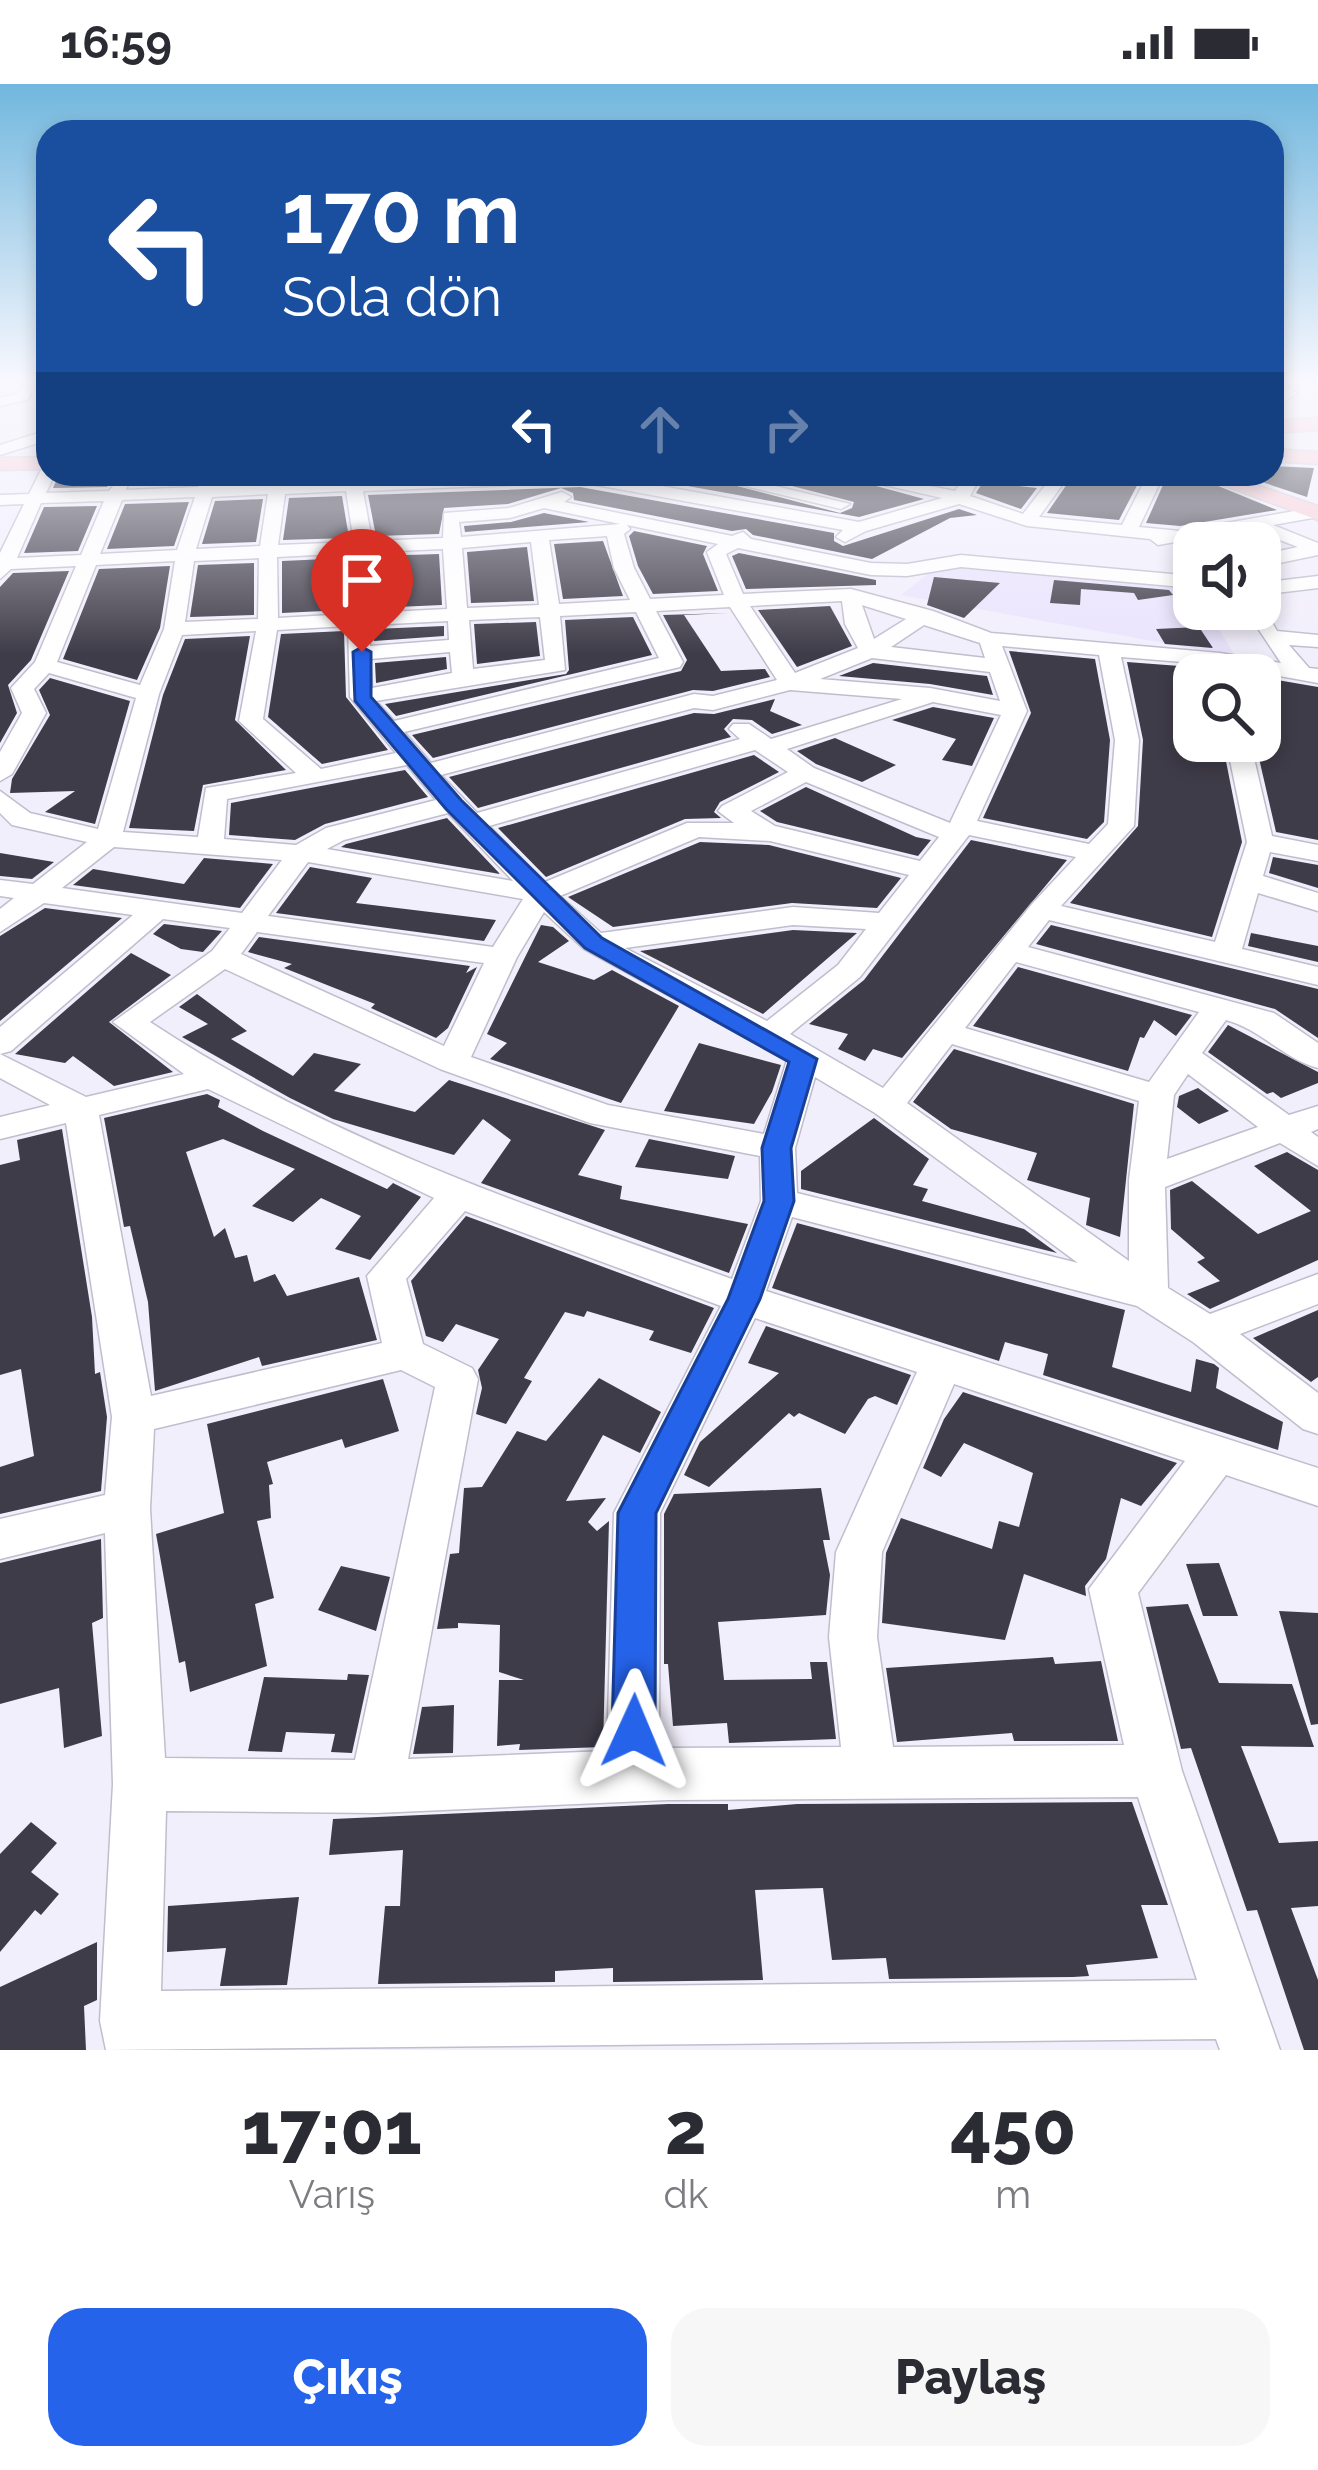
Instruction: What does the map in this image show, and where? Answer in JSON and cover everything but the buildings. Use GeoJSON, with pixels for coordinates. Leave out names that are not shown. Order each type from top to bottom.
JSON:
{"type":"FeatureCollection","features":[{"type":"Feature","properties":{"kind":"main road"},"geometry":{"type":"LineString","coordinates":[[1251,486],[1316,502]]}},
{"type":"Feature","properties":{"kind":"main road"},"geometry":{"type":"LineString","coordinates":[[1275,486],[1316,502]]}},
{"type":"Feature","properties":{"kind":"street"},"geometry":{"type":"LineString","coordinates":[[39,486],[2,567],[451,543],[624,527]]}},
{"type":"Feature","properties":{"kind":"street"},"geometry":{"type":"LineString","coordinates":[[0,774],[34,713],[11,687],[45,665],[93,559],[119,486]]}},
{"type":"Feature","properties":{"kind":"street"},"geometry":{"type":"LineString","coordinates":[[0,500],[114,496],[192,486]]}},
{"type":"Feature","properties":{"kind":"street"},"geometry":{"type":"LineString","coordinates":[[0,923],[108,839],[148,694],[174,629],[185,555],[206,486]]}},
{"type":"Feature","properties":{"kind":"street"},"geometry":{"type":"LineString","coordinates":[[278,486],[268,551],[268,625],[250,721],[316,778]]}},
{"type":"Feature","properties":{"kind":"street"},"geometry":{"type":"LineString","coordinates":[[354,486],[364,546],[358,619],[361,698],[542,894],[594,943],[886,1105],[1148,1295],[1207,1331],[1318,1417]]}},
{"type":"Feature","properties":{"kind":"street"},"geometry":{"type":"LineString","coordinates":[[459,486],[447,503],[463,677]]}},
{"type":"Feature","properties":{"kind":"street"},"geometry":{"type":"LineString","coordinates":[[450,517],[509,513],[597,486]]}},
{"type":"Feature","properties":{"kind":"street"},"geometry":{"type":"LineString","coordinates":[[665,486],[778,517],[860,527]]}},
{"type":"Feature","properties":{"kind":"street"},"geometry":{"type":"LineString","coordinates":[[773,486],[841,504]]}},
{"type":"Feature","properties":{"kind":"street"},"geometry":{"type":"LineString","coordinates":[[902,486],[960,498],[1027,521],[1173,535]]}},
{"type":"Feature","properties":{"kind":"street"},"geometry":{"type":"LineString","coordinates":[[813,558],[860,527],[960,498],[967,486]]}},
{"type":"Feature","properties":{"kind":"street"},"geometry":{"type":"LineString","coordinates":[[1027,521],[1053,486]]}},
{"type":"Feature","properties":{"kind":"street"},"geometry":{"type":"LineString","coordinates":[[1128,531],[1150,486]]}},
{"type":"Feature","properties":{"kind":"street"},"geometry":{"type":"LineString","coordinates":[[1261,522],[1316,502]]}},
{"type":"Feature","properties":{"kind":"street"},"geometry":{"type":"LineString","coordinates":[[544,503],[624,527],[890,570],[951,561],[1173,577]]}},
{"type":"Feature","properties":{"kind":"street"},"geometry":{"type":"LineString","coordinates":[[778,517],[716,552],[735,598],[790,683]]}},
{"type":"Feature","properties":{"kind":"street"},"geometry":{"type":"LineString","coordinates":[[388,729],[671,662],[640,604],[624,527]]}},
{"type":"Feature","properties":{"kind":"street"},"geometry":{"type":"LineString","coordinates":[[1281,534],[1318,549]]}},
{"type":"Feature","properties":{"kind":"street"},"geometry":{"type":"LineString","coordinates":[[539,535],[557,665],[574,683]]}},
{"type":"Feature","properties":{"kind":"street"},"geometry":{"type":"LineString","coordinates":[[1116,549],[1173,537]]}},
{"type":"Feature","properties":{"kind":"street"},"geometry":{"type":"LineString","coordinates":[[1281,557],[1318,549]]}},
{"type":"Feature","properties":{"kind":"street"},"geometry":{"type":"LineString","coordinates":[[1033,565],[1095,553]]}},
{"type":"Feature","properties":{"kind":"street"},"geometry":{"type":"LineString","coordinates":[[1281,587],[1318,582]]}},
{"type":"Feature","properties":{"kind":"street"},"geometry":{"type":"LineString","coordinates":[[1281,591],[1318,594]]}},
{"type":"Feature","properties":{"kind":"street"},"geometry":{"type":"LineString","coordinates":[[174,629],[851,595],[926,616],[994,653],[1015,711],[958,830],[786,1047],[776,1148],[779,1201],[744,1299],[637,1513],[633,1775]]}},
{"type":"Feature","properties":{"kind":"street"},"geometry":{"type":"LineString","coordinates":[[851,595],[854,624],[870,651]]}},
{"type":"Feature","properties":{"kind":"street"},"geometry":{"type":"LineString","coordinates":[[210,847],[215,793],[421,764],[694,701],[713,704],[790,683],[870,651],[926,616]]}},
{"type":"Feature","properties":{"kind":"street"},"geometry":{"type":"LineString","coordinates":[[1266,630],[1310,674]]}},
{"type":"Feature","properties":{"kind":"street"},"geometry":{"type":"LineString","coordinates":[[1270,637],[1318,640]]}},
{"type":"Feature","properties":{"kind":"street"},"geometry":{"type":"LineString","coordinates":[[362,652],[461,645]]}},
{"type":"Feature","properties":{"kind":"street"},"geometry":{"type":"LineString","coordinates":[[870,651],[1109,651],[1173,660]]}},
{"type":"Feature","properties":{"kind":"street"},"geometry":{"type":"LineString","coordinates":[[886,1105],[1042,910],[1121,826],[1127,740],[1109,651]]}},
{"type":"Feature","properties":{"kind":"street"},"geometry":{"type":"LineString","coordinates":[[45,665],[148,694]]}},
{"type":"Feature","properties":{"kind":"street"},"geometry":{"type":"LineString","coordinates":[[361,698],[463,677],[557,665]]}},
{"type":"Feature","properties":{"kind":"street"},"geometry":{"type":"LineString","coordinates":[[790,683],[930,695],[1015,711]]}},
{"type":"Feature","properties":{"kind":"street"},"geometry":{"type":"LineString","coordinates":[[542,692],[658,767]]}},
{"type":"Feature","properties":{"kind":"street"},"geometry":{"type":"LineString","coordinates":[[930,695],[900,709],[761,745],[464,813],[335,834],[302,853],[224,957],[129,1022],[212,1078],[458,1195],[744,1299],[1318,1487]]}},
{"type":"Feature","properties":{"kind":"street"},"geometry":{"type":"LineString","coordinates":[[713,704],[761,745],[805,773],[958,830],[1095,854]]}},
{"type":"Feature","properties":{"kind":"street"},"geometry":{"type":"LineString","coordinates":[[1226,953],[1260,842],[1243,762]]}},
{"type":"Feature","properties":{"kind":"street"},"geometry":{"type":"LineString","coordinates":[[770,833],[731,811],[805,773]]}},
{"type":"Feature","properties":{"kind":"street"},"geometry":{"type":"LineString","coordinates":[[0,799],[11,825],[108,839],[302,853],[542,894],[696,829],[770,833],[927,871]]}},
{"type":"Feature","properties":{"kind":"street"},"geometry":{"type":"LineString","coordinates":[[1260,842],[1318,853]]}},
{"type":"Feature","properties":{"kind":"street"},"geometry":{"type":"LineString","coordinates":[[1249,881],[1318,902]]}},
{"type":"Feature","properties":{"kind":"street"},"geometry":{"type":"LineString","coordinates":[[0,889],[502,958]]}},
{"type":"Feature","properties":{"kind":"street"},"geometry":{"type":"LineString","coordinates":[[452,1062],[502,958],[542,894]]}},
{"type":"Feature","properties":{"kind":"street"},"geometry":{"type":"LineString","coordinates":[[1042,910],[1318,976]]}},
{"type":"Feature","properties":{"kind":"street"},"geometry":{"type":"LineString","coordinates":[[0,1044],[154,913]]}},
{"type":"Feature","properties":{"kind":"street"},"geometry":{"type":"LineString","coordinates":[[594,943],[793,916],[886,922]]}},
{"type":"Feature","properties":{"kind":"street"},"geometry":{"type":"LineString","coordinates":[[1009,951],[1264,1020],[1318,1058]]}},
{"type":"Feature","properties":{"kind":"street"},"geometry":{"type":"LineString","coordinates":[[224,957],[452,1062],[602,1115],[776,1148]]}},
{"type":"Feature","properties":{"kind":"street"},"geometry":{"type":"LineString","coordinates":[[1148,1295],[1147,1180],[1157,1095],[1217,1009]]}},
{"type":"Feature","properties":{"kind":"street"},"geometry":{"type":"LineString","coordinates":[[946,1032],[1157,1095]]}},
{"type":"Feature","properties":{"kind":"street"},"geometry":{"type":"LineString","coordinates":[[1182,1054],[1303,1123],[1318,1154]]}},
{"type":"Feature","properties":{"kind":"street"},"geometry":{"type":"LineString","coordinates":[[0,1064],[81,1108]]}},
{"type":"Feature","properties":{"kind":"street"},"geometry":{"type":"LineString","coordinates":[[0,1128],[212,1078]]}},
{"type":"Feature","properties":{"kind":"street"},"geometry":{"type":"LineString","coordinates":[[81,1108],[133,1417],[127,1509],[140,1784],[133,2036],[1243,2030],[1156,1771],[1113,1589],[1216,1455]]}},
{"type":"Feature","properties":{"kind":"street"},"geometry":{"type":"LineString","coordinates":[[1147,1180],[1303,1123]]}},
{"type":"Feature","properties":{"kind":"street"},"geometry":{"type":"LineString","coordinates":[[405,1353],[386,1276],[458,1195]]}},
{"type":"Feature","properties":{"kind":"street"},"geometry":{"type":"LineString","coordinates":[[779,1201],[1148,1295]]}},
{"type":"Feature","properties":{"kind":"street"},"geometry":{"type":"LineString","coordinates":[[1207,1331],[1318,1288]]}},
{"type":"Feature","properties":{"kind":"street"},"geometry":{"type":"LineString","coordinates":[[133,1417],[405,1353],[457,1379],[376,1787]]}},
{"type":"Feature","properties":{"kind":"street"},"geometry":{"type":"LineString","coordinates":[[870,1775],[853,1637],[859,1552],[942,1363]]}},
{"type":"Feature","properties":{"kind":"street"},"geometry":{"type":"LineString","coordinates":[[0,1540],[127,1509]]}},
{"type":"Feature","properties":{"kind":"street"},"geometry":{"type":"LineString","coordinates":[[140,1784],[376,1787],[633,1775],[1156,1771]]}},
{"type":"Feature","properties":{"kind":"shaded area"},"geometry":{"type":"Polygon","coordinates":[[[1022,568],[1173,584],[1173,630],[1220,630],[1234,654],[901,595],[934,569],[1022,568]]]}},
{"type":"Feature","properties":{"kind":"route"},"geometry":{"type":"LineString","coordinates":[[362,652],[361,698],[453,805],[594,943],[804,1059],[776,1148],[779,1201],[744,1299],[637,1513],[634,1731]]}}]}
